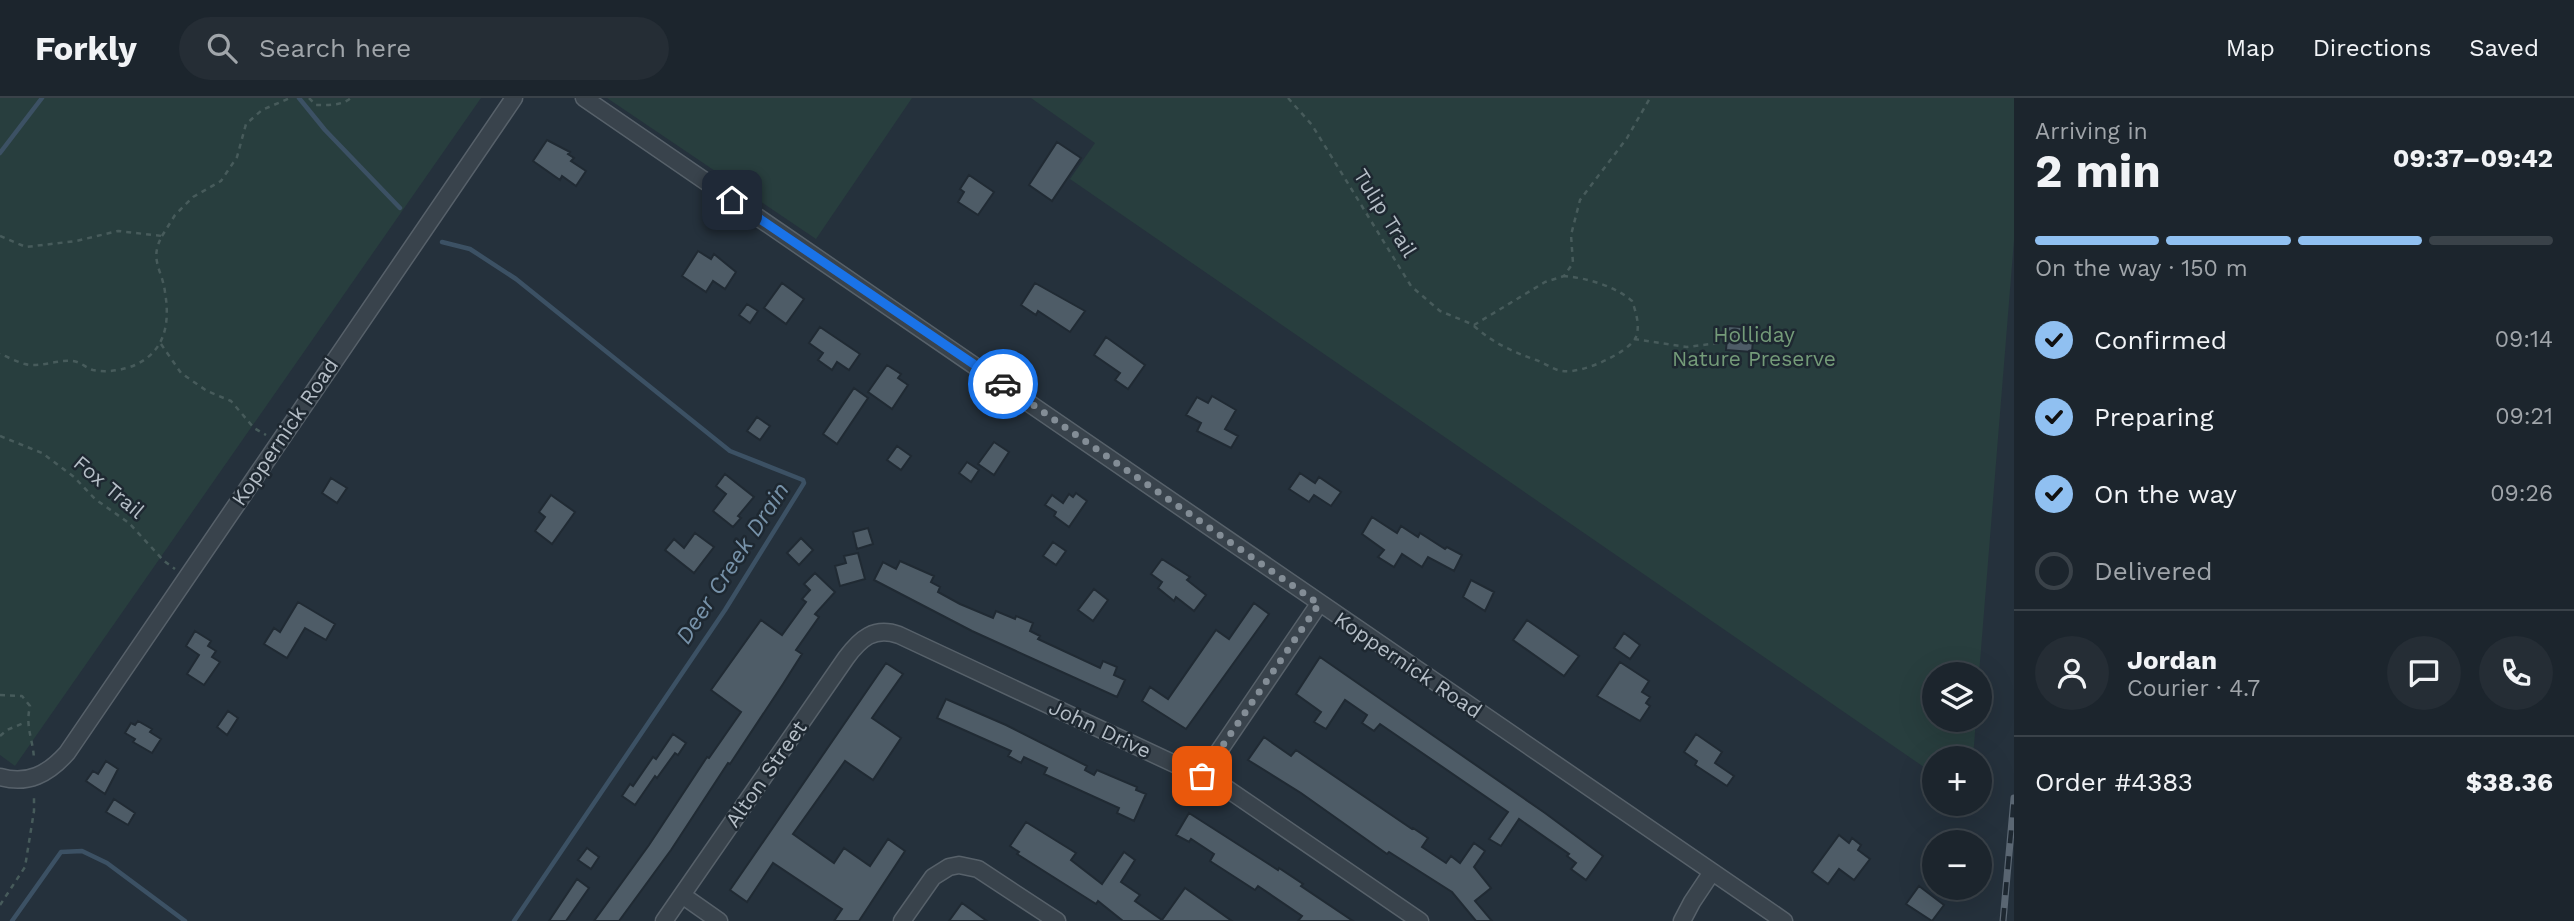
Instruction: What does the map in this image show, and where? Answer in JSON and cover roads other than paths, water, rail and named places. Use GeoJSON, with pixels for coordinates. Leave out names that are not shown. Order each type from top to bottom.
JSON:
{"type":"FeatureCollection","features":[{"type":"Feature","properties":{"kind":"street","name":"Koppernick Road"},"geometry":{"type":"LineString","coordinates":[[0,777],[27,780],[56,766],[514,98]]}},
{"type":"Feature","properties":{"kind":"street","name":"Koppernick Road"},"geometry":{"type":"LineString","coordinates":[[584,98],[1784,921]]}},
{"type":"Feature","properties":{"kind":"street"},"geometry":{"type":"LineString","coordinates":[[1202,776],[1319,604]]}},
{"type":"Feature","properties":{"kind":"street","name":"John Drive"},"geometry":{"type":"LineString","coordinates":[[873,633],[885,631],[899,635],[1239,795],[1420,921]]}},
{"type":"Feature","properties":{"kind":"street","name":"Alton Street"},"geometry":{"type":"LineString","coordinates":[[664,921],[846,658],[859,641],[873,633]]}},
{"type":"Feature","properties":{"kind":"street"},"geometry":{"type":"LineString","coordinates":[[902,921],[933,877],[949,867],[959,865],[978,869],[1057,921]]}},
{"type":"Feature","properties":{"kind":"street"},"geometry":{"type":"LineString","coordinates":[[1682,921],[1712,872]]}},
{"type":"Feature","properties":{"kind":"street"},"geometry":{"type":"LineString","coordinates":[[682,895],[719,921]]}},
{"type":"Feature","properties":{"kind":"waterway"},"geometry":{"type":"LineString","coordinates":[[0,153],[42,98]]}},
{"type":"Feature","properties":{"kind":"waterway","name":"Deer Creek Drain"},"geometry":{"type":"LineString","coordinates":[[299,98],[325,130],[400,208]]}},
{"type":"Feature","properties":{"kind":"waterway","name":"Deer Creek Drain"},"geometry":{"type":"LineString","coordinates":[[442,242],[470,249],[516,279],[730,451],[803,480],[804,483],[725,610],[514,921]]}},
{"type":"Feature","properties":{"kind":"waterway"},"geometry":{"type":"LineString","coordinates":[[12,921],[61,852],[82,851],[107,863],[185,921]]}},
{"type":"Feature","properties":{"kind":"railway"},"geometry":{"type":"LineString","coordinates":[[2003,921],[2014,798]]}},
{"type":"Feature","properties":{"kind":"park label","name":"Holliday Nature Preserve"},"geometry":{"type":"Point","coordinates":[1754,347]}}]}
